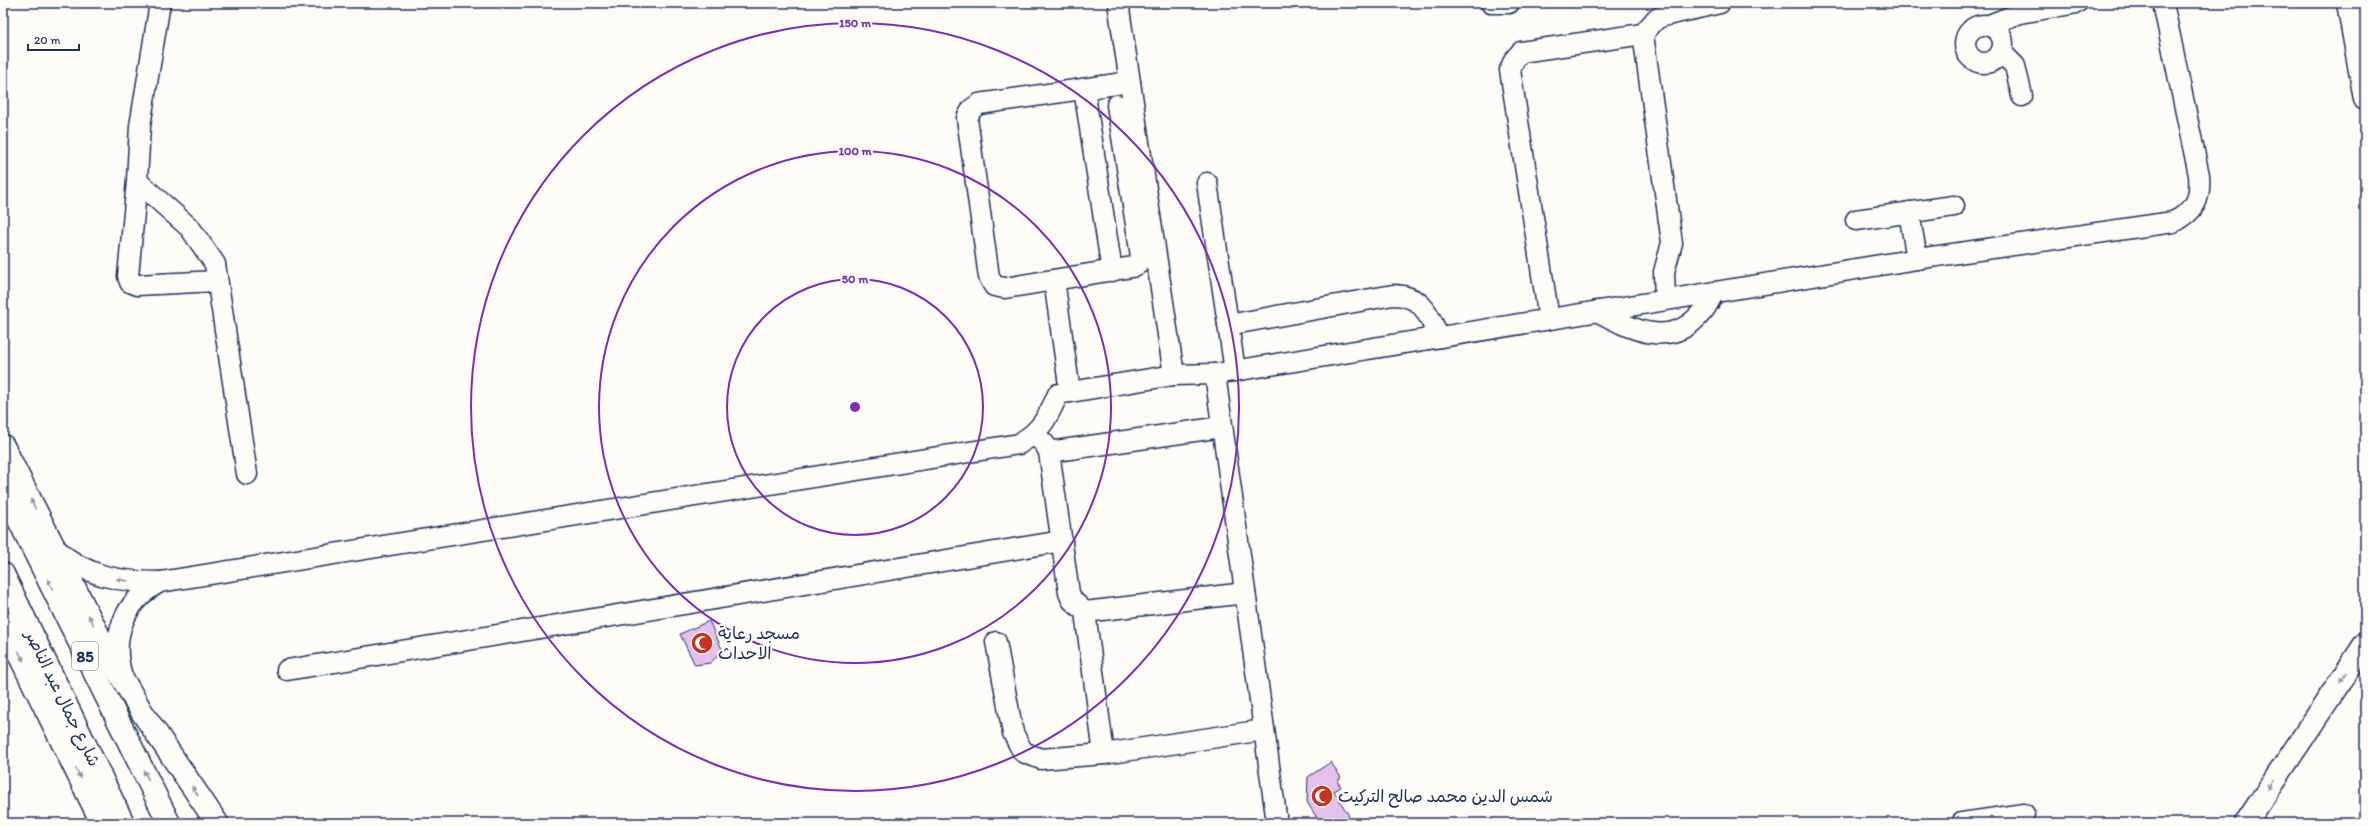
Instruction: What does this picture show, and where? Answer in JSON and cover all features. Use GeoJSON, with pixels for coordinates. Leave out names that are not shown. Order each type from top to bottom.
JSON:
{"type":"FeatureCollection","features":[{"type":"Feature","properties":{"kind":"main road"},"geometry":{"type":"LineString","coordinates":[[2348,3],[2365,99]]}},
{"type":"Feature","properties":{"kind":"main road"},"geometry":{"type":"LineString","coordinates":[[3,446],[108,654],[142,712],[217,823]]}},
{"type":"Feature","properties":{"kind":"main road","name":"85"},"geometry":{"type":"LineString","coordinates":[[3,488],[169,823]]}},
{"type":"Feature","properties":{"kind":"main road","name":"شارع جمال عبد الناصر"},"geometry":{"type":"LineString","coordinates":[[3,574],[123,823]]}},
{"type":"Feature","properties":{"kind":"main road"},"geometry":{"type":"LineString","coordinates":[[3,622],[102,823]]}},
{"type":"Feature","properties":{"kind":"main road"},"geometry":{"type":"LineString","coordinates":[[2246,823],[2365,644]]}},
{"type":"Feature","properties":{"kind":"lane"},"geometry":{"type":"LineString","coordinates":[[160,3],[140,126],[137,181],[128,276],[130,282],[137,285],[217,281]]}},
{"type":"Feature","properties":{"kind":"lane"},"geometry":{"type":"LineString","coordinates":[[1121,3],[1119,10],[1130,82],[1125,104],[1141,256],[1138,264],[1132,268],[1005,288],[994,286],[989,277],[967,118],[972,109],[979,104],[1130,82]]}},
{"type":"Feature","properties":{"kind":"lane"},"geometry":{"type":"LineString","coordinates":[[1491,3],[1509,3]]}},
{"type":"Feature","properties":{"kind":"lane"},"geometry":{"type":"LineString","coordinates":[[1550,319],[1510,70],[1514,60],[1521,52],[1643,34],[1656,19],[1663,16],[1720,3]]}},
{"type":"Feature","properties":{"kind":"lane"},"geometry":{"type":"LineString","coordinates":[[1989,25],[1996,29],[2001,35],[2003,43],[2001,52],[1992,60],[1980,62],[1972,59],[1966,52],[1965,43],[1969,32],[1980,25],[1989,25],[2020,13],[2077,3]]}},
{"type":"Feature","properties":{"kind":"lane"},"geometry":{"type":"LineString","coordinates":[[56,549],[72,563],[98,575],[137,582],[160,582],[1019,444],[1034,435],[1047,418],[1058,394],[1174,375],[1215,374],[1235,371],[1917,259],[2172,222],[2184,217],[2193,208],[2200,192],[2199,175],[2163,3]]}},
{"type":"Feature","properties":{"kind":"lane"},"geometry":{"type":"LineString","coordinates":[[1643,34],[1672,243],[1664,272],[1665,300]]}},
{"type":"Feature","properties":{"kind":"lane"},"geometry":{"type":"LineString","coordinates":[[2001,52],[2015,66],[2022,96]]}},
{"type":"Feature","properties":{"kind":"lane"},"geometry":{"type":"LineString","coordinates":[[1084,89],[1112,271]]}},
{"type":"Feature","properties":{"kind":"lane"},"geometry":{"type":"LineString","coordinates":[[1088,111],[1125,104]]}},
{"type":"Feature","properties":{"kind":"lane"},"geometry":{"type":"LineString","coordinates":[[1125,104],[1174,375]]}},
{"type":"Feature","properties":{"kind":"lane"},"geometry":{"type":"LineString","coordinates":[[137,181],[190,228],[214,264],[247,474]]}},
{"type":"Feature","properties":{"kind":"lane"},"geometry":{"type":"LineString","coordinates":[[1207,183],[1235,371]]}},
{"type":"Feature","properties":{"kind":"lane"},"geometry":{"type":"LineString","coordinates":[[1856,220],[1954,206]]}},
{"type":"Feature","properties":{"kind":"lane"},"geometry":{"type":"LineString","coordinates":[[1909,212],[1917,259]]}},
{"type":"Feature","properties":{"kind":"lane"},"geometry":{"type":"LineString","coordinates":[[1054,280],[1070,392]]}},
{"type":"Feature","properties":{"kind":"lane"},"geometry":{"type":"LineString","coordinates":[[1597,311],[1630,328],[1645,333],[1660,334],[1675,330],[1689,323],[1701,313],[1714,292]]}},
{"type":"Feature","properties":{"kind":"lane"},"geometry":{"type":"LineString","coordinates":[[1228,325],[1393,295],[1402,296],[1424,306],[1439,337]]}},
{"type":"Feature","properties":{"kind":"lane"},"geometry":{"type":"LineString","coordinates":[[1215,374],[1277,823]]}},
{"type":"Feature","properties":{"kind":"lane"},"geometry":{"type":"LineString","coordinates":[[1049,452],[1222,427]]}},
{"type":"Feature","properties":{"kind":"lane"},"geometry":{"type":"LineString","coordinates":[[1034,435],[1044,443],[1049,452],[1069,593],[1072,600],[1085,612],[1104,754]]}},
{"type":"Feature","properties":{"kind":"lane"},"geometry":{"type":"LineString","coordinates":[[287,670],[1062,542]]}},
{"type":"Feature","properties":{"kind":"lane"},"geometry":{"type":"LineString","coordinates":[[124,682],[118,657],[122,623],[136,599],[160,582]]}},
{"type":"Feature","properties":{"kind":"lane"},"geometry":{"type":"LineString","coordinates":[[1085,612],[1245,593]]}},
{"type":"Feature","properties":{"kind":"lane"},"geometry":{"type":"LineString","coordinates":[[996,642],[1013,733],[1023,752],[1040,759],[1104,754],[1264,730]]}},
{"type":"Feature","properties":{"kind":"lane"},"geometry":{"type":"LineString","coordinates":[[1962,823],[2024,814]]}},
{"type":"Feature","properties":{"kind":"building","name":"مسجد رعاية الاحداث"},"geometry":{"type":"Polygon","coordinates":[[[709,621],[723,651],[710,663],[695,665],[680,634],[709,621]]]}},
{"type":"Feature","properties":{"kind":"building","name":"شمس الدين محمد صالح التركيت"},"geometry":{"type":"Polygon","coordinates":[[[1331,762],[1341,778],[1337,781],[1341,787],[1334,791],[1349,816],[1342,823],[1320,823],[1307,802],[1308,777],[1331,762]]]}},
{"type":"Feature","properties":{"kind":"place","name":"مسجد رعاية الاحداث"},"geometry":{"type":"Point","coordinates":[702,643]}},
{"type":"Feature","properties":{"kind":"place","name":"شمس الدين محمد صالح التركيت"},"geometry":{"type":"Point","coordinates":[1322,796]}}]}
